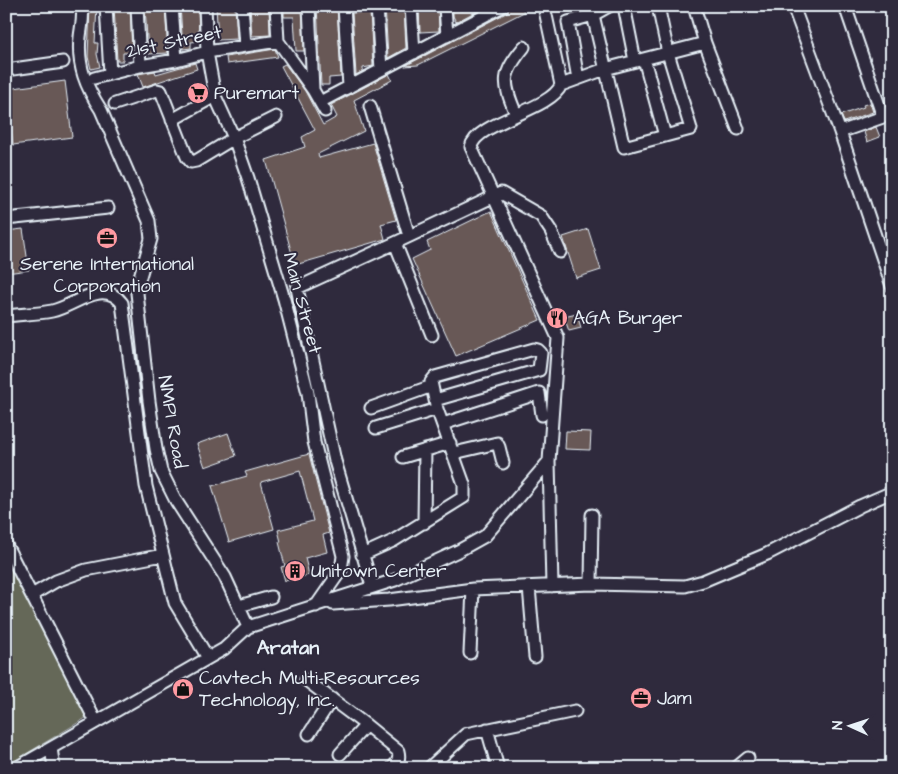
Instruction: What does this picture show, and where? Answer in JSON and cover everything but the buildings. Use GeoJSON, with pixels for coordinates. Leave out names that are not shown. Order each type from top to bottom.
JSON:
{"type":"FeatureCollection","features":[{"type":"Feature","properties":{"kind":"street","name":"NMPI Road"},"geometry":{"type":"LineString","coordinates":[[82,6],[79,58],[81,71],[89,90],[102,110],[149,222],[151,231],[151,239],[137,293],[149,401],[158,460],[169,489],[225,577],[248,626]]}},
{"type":"Feature","properties":{"kind":"street"},"geometry":{"type":"LineString","coordinates":[[106,6],[110,74]]}},
{"type":"Feature","properties":{"kind":"street"},"geometry":{"type":"LineString","coordinates":[[137,6],[140,66]]}},
{"type":"Feature","properties":{"kind":"street"},"geometry":{"type":"LineString","coordinates":[[172,6],[176,60]]}},
{"type":"Feature","properties":{"kind":"street","name":"Main Street"},"geometry":{"type":"LineString","coordinates":[[205,6],[207,52],[215,96],[234,138],[248,178],[284,299],[308,393],[314,442],[343,556],[341,570],[316,606]]}},
{"type":"Feature","properties":{"kind":"street"},"geometry":{"type":"LineString","coordinates":[[242,6],[245,45]]}},
{"type":"Feature","properties":{"kind":"street"},"geometry":{"type":"LineString","coordinates":[[276,6],[278,41],[313,90],[322,106],[349,87],[503,6]]}},
{"type":"Feature","properties":{"kind":"street"},"geometry":{"type":"LineString","coordinates":[[308,6],[313,90]]}},
{"type":"Feature","properties":{"kind":"street"},"geometry":{"type":"LineString","coordinates":[[344,6],[349,87]]}},
{"type":"Feature","properties":{"kind":"street"},"geometry":{"type":"LineString","coordinates":[[378,6],[381,70]]}},
{"type":"Feature","properties":{"kind":"street"},"geometry":{"type":"LineString","coordinates":[[412,6],[414,53]]}},
{"type":"Feature","properties":{"kind":"street"},"geometry":{"type":"LineString","coordinates":[[445,6],[446,36]]}},
{"type":"Feature","properties":{"kind":"street"},"geometry":{"type":"LineString","coordinates":[[544,6],[560,85],[558,91],[546,100],[516,114],[472,140],[471,147],[558,338],[548,461],[552,586]]}},
{"type":"Feature","properties":{"kind":"street"},"geometry":{"type":"LineString","coordinates":[[578,79],[568,22],[593,15],[609,6]]}},
{"type":"Feature","properties":{"kind":"street"},"geometry":{"type":"LineString","coordinates":[[624,6],[639,60],[665,136]]}},
{"type":"Feature","properties":{"kind":"street"},"geometry":{"type":"LineString","coordinates":[[593,15],[624,147],[691,129],[668,53],[658,6]]}},
{"type":"Feature","properties":{"kind":"street"},"geometry":{"type":"LineString","coordinates":[[694,6],[705,43],[738,129]]}},
{"type":"Feature","properties":{"kind":"street"},"geometry":{"type":"LineString","coordinates":[[793,6],[840,132],[892,286]]}},
{"type":"Feature","properties":{"kind":"street"},"geometry":{"type":"LineString","coordinates":[[840,132],[887,116],[845,6]]}},
{"type":"Feature","properties":{"kind":"street","name":"21st Street"},"geometry":{"type":"LineString","coordinates":[[94,78],[207,52],[278,41]]}},
{"type":"Feature","properties":{"kind":"street"},"geometry":{"type":"LineString","coordinates":[[560,85],[605,69],[705,43]]}},
{"type":"Feature","properties":{"kind":"street"},"geometry":{"type":"LineString","coordinates":[[516,114],[510,101],[506,80],[507,71],[524,47]]}},
{"type":"Feature","properties":{"kind":"street"},"geometry":{"type":"LineString","coordinates":[[6,70],[63,62]]}},
{"type":"Feature","properties":{"kind":"street"},"geometry":{"type":"LineString","coordinates":[[116,104],[160,90],[187,157],[191,162],[196,161],[276,116]]}},
{"type":"Feature","properties":{"kind":"street"},"geometry":{"type":"LineString","coordinates":[[172,120],[215,96]]}},
{"type":"Feature","properties":{"kind":"street"},"geometry":{"type":"LineString","coordinates":[[370,106],[409,236]]}},
{"type":"Feature","properties":{"kind":"street"},"geometry":{"type":"LineString","coordinates":[[372,586],[335,461],[296,288],[395,244],[501,193],[541,216],[551,231],[560,252]]}},
{"type":"Feature","properties":{"kind":"street"},"geometry":{"type":"LineString","coordinates":[[6,219],[108,208]]}},
{"type":"Feature","properties":{"kind":"street"},"geometry":{"type":"LineString","coordinates":[[395,244],[432,335]]}},
{"type":"Feature","properties":{"kind":"street"},"geometry":{"type":"LineString","coordinates":[[6,316],[54,310],[88,296],[101,293],[110,293],[118,297],[122,303],[146,486],[175,603],[208,658]]}},
{"type":"Feature","properties":{"kind":"street"},"geometry":{"type":"LineString","coordinates":[[362,554],[393,541],[464,497],[464,484],[436,404],[431,382],[435,377],[534,349],[541,353],[539,392],[542,415]]}},
{"type":"Feature","properties":{"kind":"street"},"geometry":{"type":"LineString","coordinates":[[376,428],[436,404],[540,370]]}},
{"type":"Feature","properties":{"kind":"street"},"geometry":{"type":"LineString","coordinates":[[371,408],[432,386]]}},
{"type":"Feature","properties":{"kind":"street"},"geometry":{"type":"LineString","coordinates":[[442,424],[539,392]]}},
{"type":"Feature","properties":{"kind":"street"},"geometry":{"type":"LineString","coordinates":[[403,457],[425,450],[497,443],[502,463]]}},
{"type":"Feature","properties":{"kind":"street"},"geometry":{"type":"LineString","coordinates":[[424,523],[425,450]]}},
{"type":"Feature","properties":{"kind":"street"},"geometry":{"type":"LineString","coordinates":[[16,768],[224,649],[248,626],[395,580],[458,551],[485,536],[548,461]]}},
{"type":"Feature","properties":{"kind":"street"},"geometry":{"type":"LineString","coordinates":[[316,606],[389,600],[473,589],[591,584],[676,586],[703,581],[767,554],[860,506],[892,492]]}},
{"type":"Feature","properties":{"kind":"street"},"geometry":{"type":"LineString","coordinates":[[591,584],[592,515]]}},
{"type":"Feature","properties":{"kind":"street"},"geometry":{"type":"LineString","coordinates":[[6,545],[96,722]]}},
{"type":"Feature","properties":{"kind":"street"},"geometry":{"type":"LineString","coordinates":[[32,595],[56,581],[86,570],[163,555]]}},
{"type":"Feature","properties":{"kind":"street"},"geometry":{"type":"LineString","coordinates":[[529,587],[535,657]]}},
{"type":"Feature","properties":{"kind":"street"},"geometry":{"type":"LineString","coordinates":[[470,653],[473,589]]}},
{"type":"Feature","properties":{"kind":"street"},"geometry":{"type":"LineString","coordinates":[[239,606],[271,597]]}},
{"type":"Feature","properties":{"kind":"street"},"geometry":{"type":"LineString","coordinates":[[306,680],[398,751],[398,762],[392,768]]}},
{"type":"Feature","properties":{"kind":"street"},"geometry":{"type":"LineString","coordinates":[[309,734],[332,699]]}},
{"type":"Feature","properties":{"kind":"street"},"geometry":{"type":"LineString","coordinates":[[429,768],[466,734],[575,711]]}},
{"type":"Feature","properties":{"kind":"street"},"geometry":{"type":"LineString","coordinates":[[340,754],[366,725]]}},
{"type":"Feature","properties":{"kind":"street"},"geometry":{"type":"LineString","coordinates":[[486,729],[498,768]]}},
{"type":"Feature","properties":{"kind":"street"},"geometry":{"type":"LineString","coordinates":[[51,748],[54,768]]}},
{"type":"Feature","properties":{"kind":"street"},"geometry":{"type":"LineString","coordinates":[[736,768],[748,758]]}},
{"type":"Feature","properties":{"kind":"green space"},"geometry":{"type":"Polygon","coordinates":[[[6,554],[89,716],[6,766],[6,554]]]}},
{"type":"Feature","properties":{"kind":"place","name":"Puremart"},"geometry":{"type":"Point","coordinates":[198,93]}},
{"type":"Feature","properties":{"kind":"place","name":"Serene International Corporation"},"geometry":{"type":"Point","coordinates":[107,238]}},
{"type":"Feature","properties":{"kind":"place","name":"AGA Burger"},"geometry":{"type":"Point","coordinates":[557,318]}},
{"type":"Feature","properties":{"kind":"place","name":"Unitown Center"},"geometry":{"type":"Point","coordinates":[295,571]}},
{"type":"Feature","properties":{"kind":"place","name":"Cavtech Multi-Resources Technology, Inc."},"geometry":{"type":"Point","coordinates":[183,689]}},
{"type":"Feature","properties":{"kind":"place","name":"Jam"},"geometry":{"type":"Point","coordinates":[641,698]}},
{"type":"Feature","properties":{"kind":"district","name":"Aratan"},"geometry":{"type":"Point","coordinates":[288,648]}}]}
